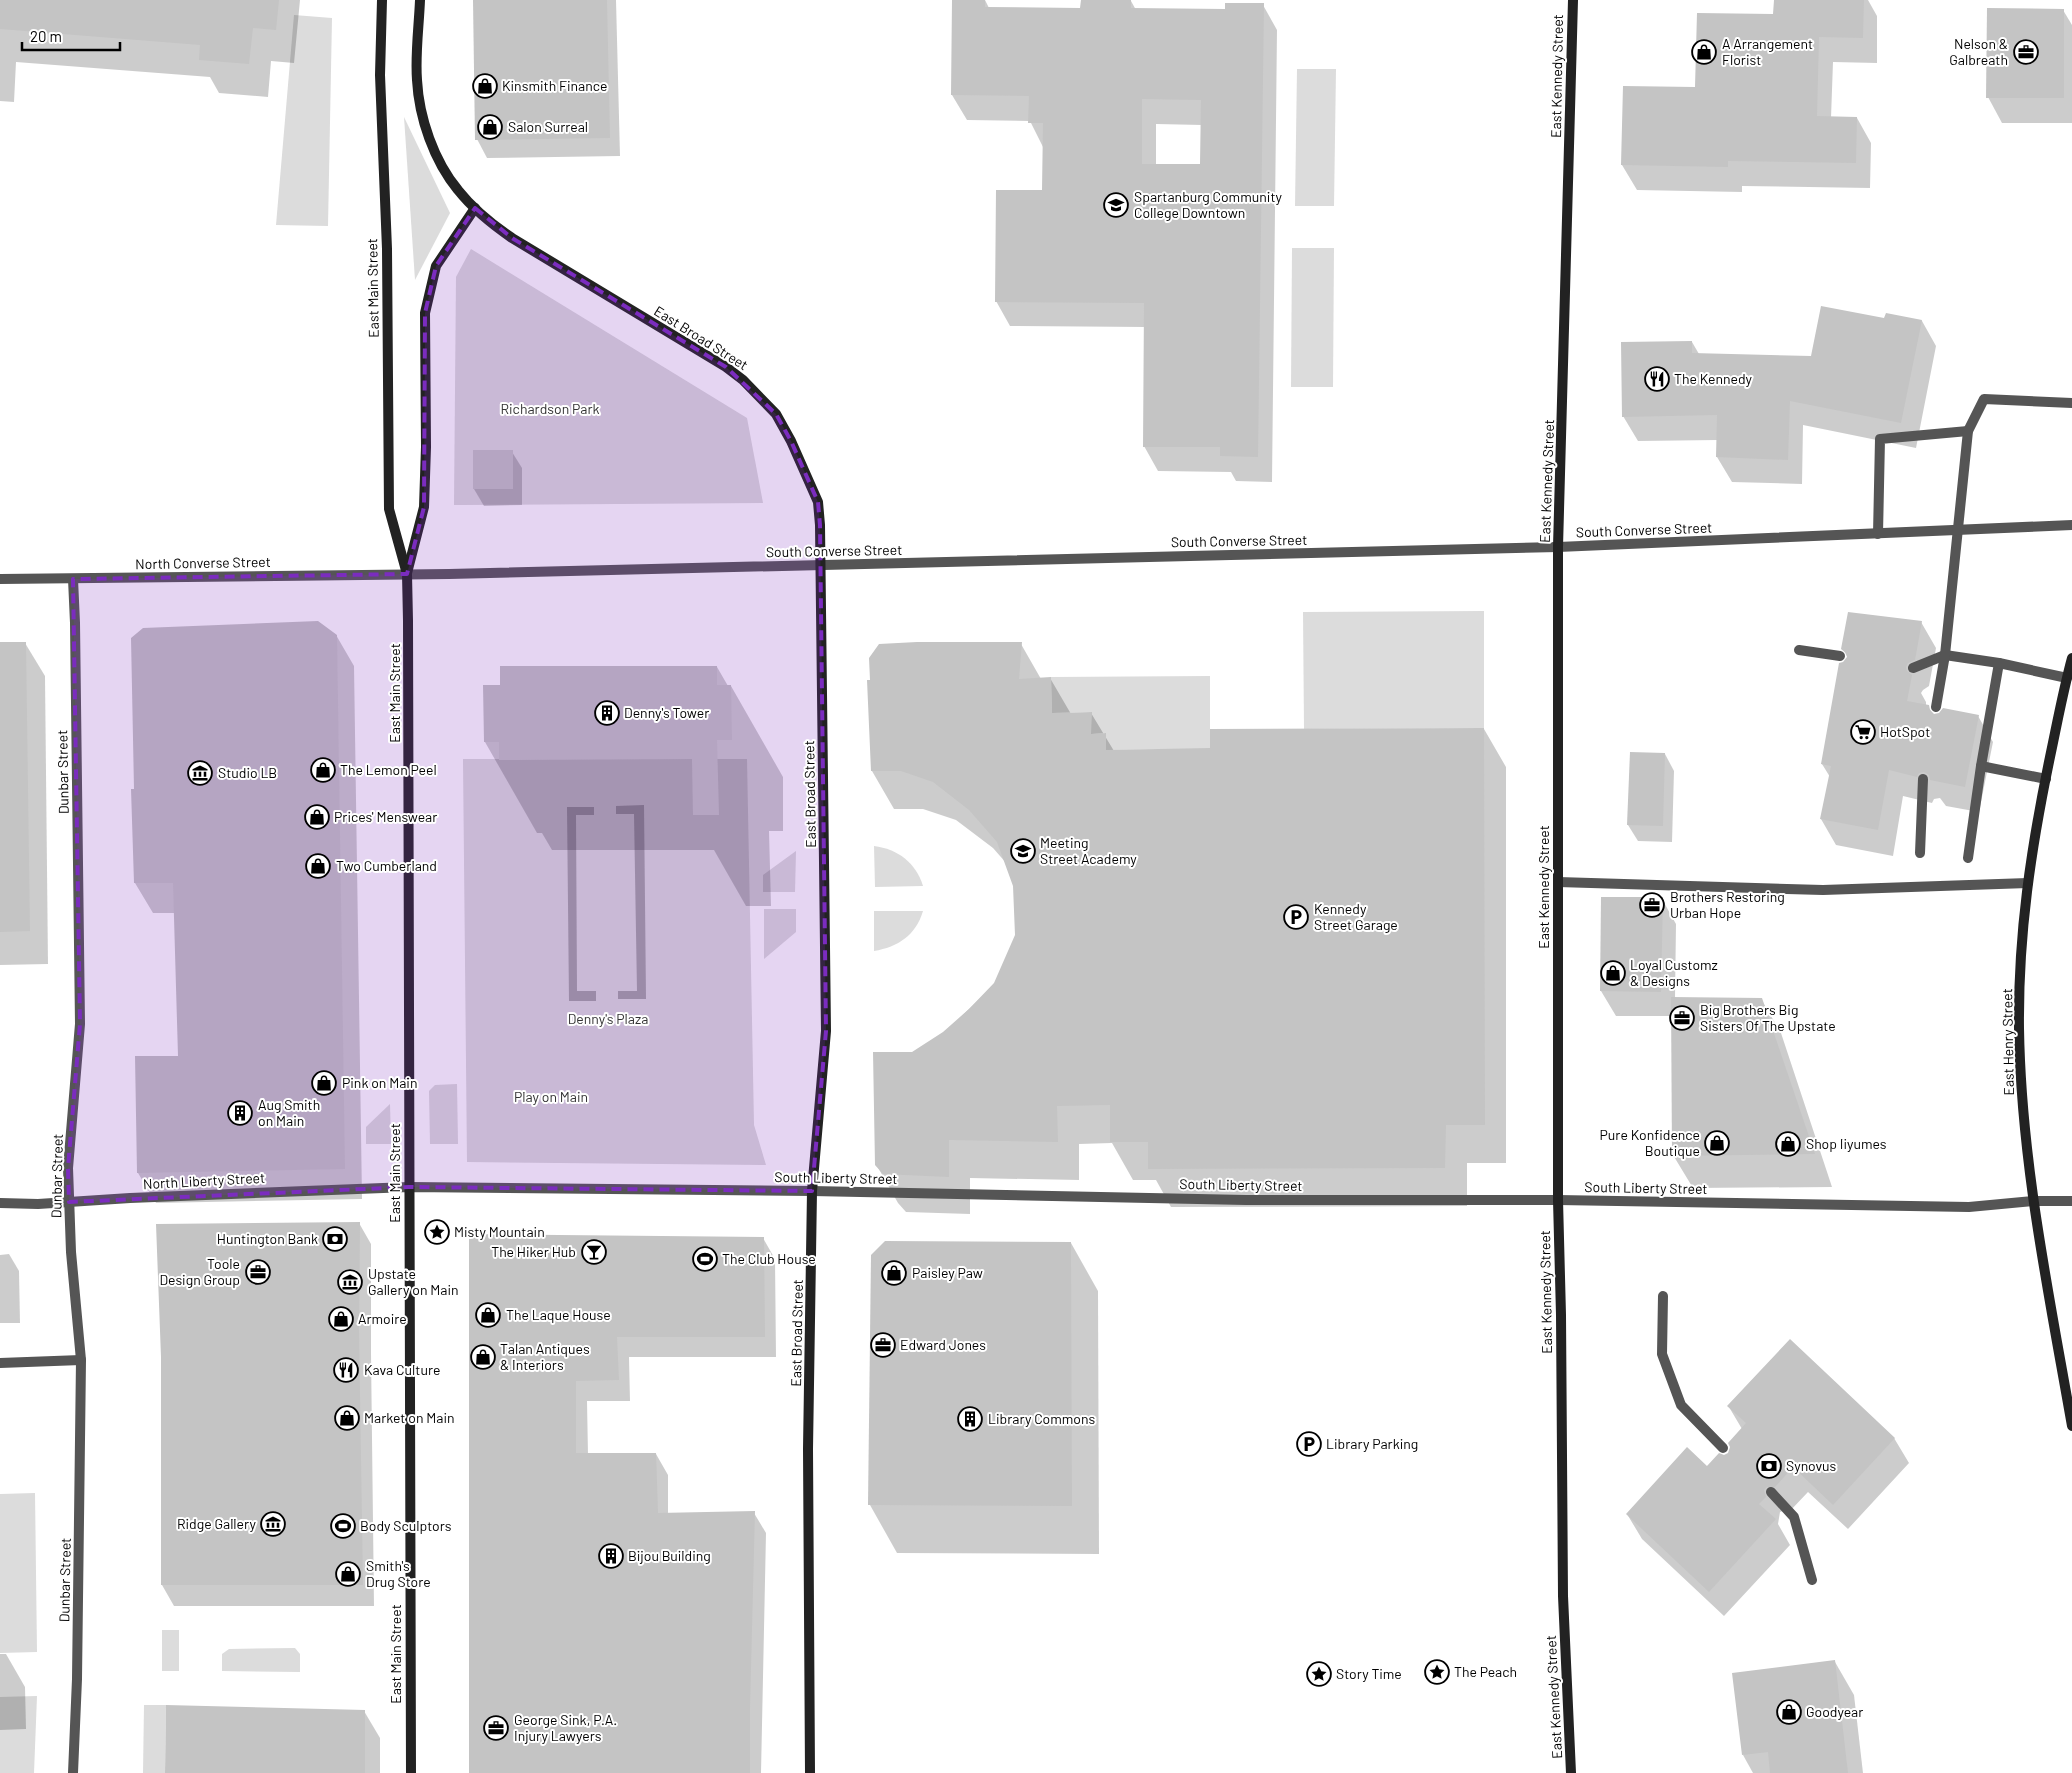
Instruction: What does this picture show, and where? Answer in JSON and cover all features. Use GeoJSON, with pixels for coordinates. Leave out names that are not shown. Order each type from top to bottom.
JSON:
{"type":"FeatureCollection","features":[{"type":"Feature","properties":{"kind":"street","name":"East Main Street"},"geometry":{"type":"LineString","coordinates":[[382,0],[380,75],[387,249],[389,509],[407,574]]}},
{"type":"Feature","properties":{"kind":"street","name":"East Broad Street"},"geometry":{"type":"LineString","coordinates":[[420,0],[417,81],[425,126],[439,160],[458,191],[494,225],[512,238],[726,367],[776,414],[791,441],[818,502],[822,612],[826,1031],[812,1191],[808,1449],[810,1773]]}},
{"type":"Feature","properties":{"kind":"street","name":"East Kennedy Street"},"geometry":{"type":"LineString","coordinates":[[1571,1773],[1563,1596],[1561,1315],[1558,1200],[1558,547],[1573,0]]}},
{"type":"Feature","properties":{"kind":"street","name":"East Main Street"},"geometry":{"type":"LineString","coordinates":[[411,1773],[407,574],[424,507],[426,447],[425,314],[436,266],[475,208]]}},
{"type":"Feature","properties":{"kind":"street"},"geometry":{"type":"LineString","coordinates":[[1936,707],[1945,655],[1968,431],[1984,399],[2072,404]]}},
{"type":"Feature","properties":{"kind":"street"},"geometry":{"type":"LineString","coordinates":[[1878,534],[1880,439],[1968,431]]}},
{"type":"Feature","properties":{"kind":"street","name":"South Converse Street"},"geometry":{"type":"LineString","coordinates":[[407,574],[1558,547],[2072,525]]}},
{"type":"Feature","properties":{"kind":"street","name":"North Converse Street"},"geometry":{"type":"LineString","coordinates":[[0,579],[407,574]]}},
{"type":"Feature","properties":{"kind":"street","name":"Dunbar Street"},"geometry":{"type":"LineString","coordinates":[[73,579],[80,1024],[68,1168],[81,1360],[77,1679],[73,1773]]}},
{"type":"Feature","properties":{"kind":"street"},"geometry":{"type":"LineString","coordinates":[[1799,650],[1840,656]]}},
{"type":"Feature","properties":{"kind":"street"},"geometry":{"type":"LineString","coordinates":[[1913,668],[1945,655],[1999,663],[2066,678]]}},
{"type":"Feature","properties":{"kind":"street","name":"East Henry Street"},"geometry":{"type":"LineString","coordinates":[[2072,658],[2066,678],[2046,779],[2024,905],[2019,1028],[2022,1090],[2033,1201],[2072,1426]]}},
{"type":"Feature","properties":{"kind":"street"},"geometry":{"type":"LineString","coordinates":[[1968,858],[1981,766],[1999,663]]}},
{"type":"Feature","properties":{"kind":"street"},"geometry":{"type":"LineString","coordinates":[[1981,766],[2046,779]]}},
{"type":"Feature","properties":{"kind":"street"},"geometry":{"type":"LineString","coordinates":[[1920,853],[1924,779]]}},
{"type":"Feature","properties":{"kind":"street"},"geometry":{"type":"LineString","coordinates":[[1558,882],[1823,890],[2028,883]]}},
{"type":"Feature","properties":{"kind":"street","name":"South Liberty Street"},"geometry":{"type":"LineString","coordinates":[[409,1187],[812,1191],[1246,1200],[1558,1200],[1969,1206],[2033,1201],[2072,1201]]}},
{"type":"Feature","properties":{"kind":"street","name":"North Liberty Street"},"geometry":{"type":"LineString","coordinates":[[0,1204],[409,1187]]}},
{"type":"Feature","properties":{"kind":"street"},"geometry":{"type":"LineString","coordinates":[[1663,1296],[1662,1354],[1681,1405],[1723,1448]]}},
{"type":"Feature","properties":{"kind":"street"},"geometry":{"type":"LineString","coordinates":[[0,1363],[81,1360]]}},
{"type":"Feature","properties":{"kind":"street"},"geometry":{"type":"LineString","coordinates":[[1771,1492],[1794,1517],[1812,1580]]}},
{"type":"Feature","properties":{"kind":"highlighted area"},"geometry":{"type":"Polygon","coordinates":[[[475,208],[512,238],[726,367],[776,414],[791,441],[818,502],[820,525],[826,1031],[812,1191],[409,1187],[69,1202],[68,1168],[80,1024],[73,579],[407,574],[424,507],[425,313],[436,266],[475,208]]]}},
{"type":"Feature","properties":{"kind":"green space"},"geometry":{"type":"Polygon","coordinates":[[[294,15],[332,18],[328,226],[276,225],[294,15]]]}},
{"type":"Feature","properties":{"kind":"green space"},"geometry":{"type":"Polygon","coordinates":[[[1297,69],[1336,69],[1334,206],[1295,206],[1297,69]]]}},
{"type":"Feature","properties":{"kind":"green space"},"geometry":{"type":"Polygon","coordinates":[[[404,117],[450,213],[415,280],[404,117]]]}},
{"type":"Feature","properties":{"kind":"green space"},"geometry":{"type":"Polygon","coordinates":[[[1292,248],[1334,248],[1333,387],[1291,387],[1292,248]]]}},
{"type":"Feature","properties":{"kind":"green space","name":"Richardson Park"},"geometry":{"type":"Polygon","coordinates":[[[471,249],[747,418],[763,503],[454,505],[456,277],[471,249]]]}},
{"type":"Feature","properties":{"kind":"green space"},"geometry":{"type":"Polygon","coordinates":[[[1484,611],[1484,728],[1304,729],[1303,612],[1484,611]]]}},
{"type":"Feature","properties":{"kind":"green space"},"geometry":{"type":"Polygon","coordinates":[[[1210,676],[1210,749],[1106,750],[1105,733],[1091,734],[1091,712],[1052,713],[1051,677],[1210,676]]]}},
{"type":"Feature","properties":{"kind":"green space","name":"Denny's Plaza"},"geometry":{"type":"Polygon","coordinates":[[[463,759],[747,759],[754,1125],[766,1165],[467,1162],[463,759]]]}},
{"type":"Feature","properties":{"kind":"green space"},"geometry":{"type":"Polygon","coordinates":[[[874,846],[891,850],[905,859],[916,870],[923,886],[875,887],[874,846]]]}},
{"type":"Feature","properties":{"kind":"green space"},"geometry":{"type":"Polygon","coordinates":[[[796,851],[795,892],[763,892],[763,875],[796,851]]]}},
{"type":"Feature","properties":{"kind":"green space"},"geometry":{"type":"Polygon","coordinates":[[[764,909],[796,909],[796,932],[764,959],[764,909]]]}},
{"type":"Feature","properties":{"kind":"green space"},"geometry":{"type":"Polygon","coordinates":[[[874,911],[923,911],[916,927],[905,939],[874,951],[874,911]]]}},
{"type":"Feature","properties":{"kind":"green space"},"geometry":{"type":"Polygon","coordinates":[[[457,1084],[458,1144],[430,1144],[429,1091],[435,1085],[457,1084]]]}},
{"type":"Feature","properties":{"kind":"green space"},"geometry":{"type":"Polygon","coordinates":[[[390,1104],[391,1144],[366,1144],[366,1127],[390,1104]]]}},
{"type":"Feature","properties":{"kind":"green space"},"geometry":{"type":"Polygon","coordinates":[[[35,1493],[37,1652],[0,1653],[0,1494],[35,1493]]]}},
{"type":"Feature","properties":{"kind":"green space"},"geometry":{"type":"Polygon","coordinates":[[[162,1630],[179,1630],[179,1671],[162,1671],[162,1630]]]}},
{"type":"Feature","properties":{"kind":"green space"},"geometry":{"type":"Polygon","coordinates":[[[295,1648],[300,1654],[300,1672],[222,1671],[222,1654],[229,1649],[295,1648]]]}},
{"type":"Feature","properties":{"kind":"green space"},"geometry":{"type":"Polygon","coordinates":[[[37,1696],[34,1773],[0,1773],[0,1697],[37,1696]]]}},
{"type":"Feature","properties":{"kind":"green space"},"geometry":{"type":"Polygon","coordinates":[[[144,1705],[166,1705],[165,1773],[143,1773],[144,1705]]]}},
{"type":"Feature","properties":{"kind":"shaded area"},"geometry":{"type":"Polygon","coordinates":[[[644,805],[646,999],[618,999],[618,991],[637,991],[634,814],[616,814],[616,806],[644,805]]]}},
{"type":"Feature","properties":{"kind":"shaded area"},"geometry":{"type":"Polygon","coordinates":[[[567,807],[594,807],[594,815],[576,815],[577,991],[596,991],[596,1001],[569,1001],[567,807]]]}},
{"type":"Feature","properties":{"kind":"building"},"geometry":{"type":"Polygon","coordinates":[[[0,0],[279,0],[276,30],[253,28],[249,64],[199,60],[200,45],[0,29],[0,0]]]}},
{"type":"Feature","properties":{"kind":"building"},"geometry":{"type":"Polygon","coordinates":[[[473,0],[607,0],[610,138],[475,140],[473,0]]]}},
{"type":"Feature","properties":{"kind":"building"},"geometry":{"type":"Polygon","coordinates":[[[952,0],[985,0],[985,7],[1080,8],[1081,0],[1131,0],[1131,8],[1225,9],[1225,3],[1264,3],[1258,457],[1220,456],[1220,447],[1143,447],[1144,303],[995,302],[996,190],[1042,190],[1043,123],[1028,123],[1029,96],[951,95],[952,0]],[[1142,99],[1142,164],[1200,164],[1201,100],[1142,99]]]}},
{"type":"Feature","properties":{"kind":"building"},"geometry":{"type":"Polygon","coordinates":[[[1774,0],[1864,0],[1863,38],[1819,37],[1817,116],[1857,117],[1856,163],[1728,161],[1728,167],[1621,165],[1623,86],[1695,87],[1697,13],[1773,14],[1774,0]]]}},
{"type":"Feature","properties":{"kind":"building"},"geometry":{"type":"Polygon","coordinates":[[[1987,8],[2064,9],[2064,98],[1986,98],[1987,8]]]}},
{"type":"Feature","properties":{"kind":"building"},"geometry":{"type":"Polygon","coordinates":[[[1821,306],[1884,318],[1886,313],[1922,320],[1901,423],[1790,401],[1788,460],[1716,457],[1717,415],[1622,417],[1621,342],[1692,341],[1692,353],[1811,356],[1821,306]]]}},
{"type":"Feature","properties":{"kind":"building"},"geometry":{"type":"Polygon","coordinates":[[[473,450],[513,450],[513,489],[473,489],[473,450]]]}},
{"type":"Feature","properties":{"kind":"building","name":"HotSpot"},"geometry":{"type":"Polygon","coordinates":[[[1848,612],[1922,621],[1915,660],[1908,663],[1906,667],[1907,671],[1912,675],[1907,701],[1929,705],[1930,710],[1934,714],[1939,713],[1943,708],[1979,715],[1965,787],[1930,780],[1929,775],[1924,772],[1919,773],[1917,777],[1889,770],[1878,830],[1820,819],[1831,766],[1821,764],[1839,663],[1843,662],[1847,657],[1846,653],[1841,649],[1848,612]]]}},
{"type":"Feature","properties":{"kind":"building"},"geometry":{"type":"Polygon","coordinates":[[[318,621],[337,635],[345,1169],[137,1173],[135,1056],[178,1056],[173,883],[134,883],[131,789],[134,789],[131,638],[143,628],[318,621]]]}},
{"type":"Feature","properties":{"kind":"building"},"geometry":{"type":"Polygon","coordinates":[[[0,642],[26,642],[30,931],[0,932],[0,642]]]}},
{"type":"Feature","properties":{"kind":"building","name":"Kennedy Street Garage"},"geometry":{"type":"Polygon","coordinates":[[[1022,642],[1019,679],[1051,677],[1052,713],[1092,712],[1091,734],[1106,733],[1106,750],[1210,748],[1210,729],[1484,728],[1485,1125],[1446,1125],[1445,1168],[1148,1169],[1148,1142],[1110,1142],[1110,1105],[1057,1106],[1058,1142],[949,1140],[949,1177],[883,1174],[875,1165],[873,1052],[912,1052],[943,1032],[994,983],[1015,935],[1013,886],[997,842],[969,810],[933,782],[901,771],[871,771],[867,680],[870,680],[869,658],[879,644],[1022,642]]]}},
{"type":"Feature","properties":{"kind":"building","name":"Denny's Tower"},"geometry":{"type":"Polygon","coordinates":[[[500,666],[717,666],[717,685],[731,685],[732,740],[717,740],[719,815],[693,815],[692,759],[499,760],[499,742],[484,742],[483,685],[500,685],[500,666]]]}},
{"type":"Feature","properties":{"kind":"building"},"geometry":{"type":"Polygon","coordinates":[[[1630,752],[1665,753],[1663,826],[1627,825],[1630,752]]]}},
{"type":"Feature","properties":{"kind":"building"},"geometry":{"type":"Polygon","coordinates":[[[1601,897],[1663,897],[1661,992],[1600,991],[1601,897]]]}},
{"type":"Feature","properties":{"kind":"building"},"geometry":{"type":"Polygon","coordinates":[[[1671,997],[1762,998],[1815,1154],[1672,1156],[1671,997]]]}},
{"type":"Feature","properties":{"kind":"building"},"geometry":{"type":"Polygon","coordinates":[[[360,1222],[359,1330],[363,1585],[161,1585],[161,1357],[156,1224],[360,1222]]]}},
{"type":"Feature","properties":{"kind":"building"},"geometry":{"type":"Polygon","coordinates":[[[469,1234],[764,1237],[765,1337],[617,1337],[619,1380],[576,1381],[576,1453],[656,1453],[658,1513],[755,1511],[750,1773],[469,1773],[469,1234]]]}},
{"type":"Feature","properties":{"kind":"building","name":"Library Commons"},"geometry":{"type":"Polygon","coordinates":[[[885,1241],[1071,1242],[1072,1506],[868,1505],[871,1255],[885,1241]]]}},
{"type":"Feature","properties":{"kind":"building","name":"Synovus"},"geometry":{"type":"Polygon","coordinates":[[[1790,1339],[1895,1438],[1833,1505],[1793,1467],[1775,1487],[1767,1487],[1764,1490],[1766,1497],[1759,1504],[1776,1519],[1709,1592],[1626,1514],[1687,1447],[1707,1466],[1719,1453],[1724,1455],[1728,1453],[1730,1447],[1728,1443],[1746,1423],[1727,1406],[1790,1339]]]}},
{"type":"Feature","properties":{"kind":"building","name":"Goodyear"},"geometry":{"type":"Polygon","coordinates":[[[1835,1660],[1848,1773],[1770,1773],[1768,1752],[1742,1755],[1732,1673],[1835,1660]]]}},
{"type":"Feature","properties":{"kind":"building"},"geometry":{"type":"Polygon","coordinates":[[[166,1705],[365,1710],[365,1773],[165,1773],[166,1705]]]}},
{"type":"Feature","properties":{"kind":"place","name":"A Arrangement Florist"},"geometry":{"type":"Point","coordinates":[1704,52]}},
{"type":"Feature","properties":{"kind":"place","name":"Nelson & Galbreath"},"geometry":{"type":"Point","coordinates":[2026,52]}},
{"type":"Feature","properties":{"kind":"place","name":"Kinsmith Finance"},"geometry":{"type":"Point","coordinates":[485,86]}},
{"type":"Feature","properties":{"kind":"place","name":"Salon Surreal"},"geometry":{"type":"Point","coordinates":[490,127]}},
{"type":"Feature","properties":{"kind":"place","name":"Spartanburg Community College Downtown"},"geometry":{"type":"Point","coordinates":[1116,205]}},
{"type":"Feature","properties":{"kind":"place","name":"The Kennedy"},"geometry":{"type":"Point","coordinates":[1657,379]}},
{"type":"Feature","properties":{"kind":"place","name":"Denny's Tower"},"geometry":{"type":"Point","coordinates":[607,713]}},
{"type":"Feature","properties":{"kind":"place","name":"HotSpot"},"geometry":{"type":"Point","coordinates":[1863,732]}},
{"type":"Feature","properties":{"kind":"place","name":"The Lemon Peel"},"geometry":{"type":"Point","coordinates":[323,770]}},
{"type":"Feature","properties":{"kind":"place","name":"Studio LB"},"geometry":{"type":"Point","coordinates":[200,773]}},
{"type":"Feature","properties":{"kind":"place","name":"Prices' Menswear"},"geometry":{"type":"Point","coordinates":[317,817]}},
{"type":"Feature","properties":{"kind":"place","name":"Meeting Street Academy"},"geometry":{"type":"Point","coordinates":[1023,851]}},
{"type":"Feature","properties":{"kind":"place","name":"Two Cumberland"},"geometry":{"type":"Point","coordinates":[318,866]}},
{"type":"Feature","properties":{"kind":"place","name":"Brothers Restoring Urban Hope"},"geometry":{"type":"Point","coordinates":[1652,905]}},
{"type":"Feature","properties":{"kind":"place","name":"Kennedy Street Garage"},"geometry":{"type":"Point","coordinates":[1296,917]}},
{"type":"Feature","properties":{"kind":"place","name":"Loyal Customz & Designs"},"geometry":{"type":"Point","coordinates":[1613,973]}},
{"type":"Feature","properties":{"kind":"place","name":"Big Brothers Big Sisters Of The Upstate"},"geometry":{"type":"Point","coordinates":[1682,1018]}},
{"type":"Feature","properties":{"kind":"place","name":"Pink on Main"},"geometry":{"type":"Point","coordinates":[324,1083]}},
{"type":"Feature","properties":{"kind":"place","name":"Aug Smith on Main"},"geometry":{"type":"Point","coordinates":[240,1113]}},
{"type":"Feature","properties":{"kind":"place","name":"Pure Konfidence Boutique"},"geometry":{"type":"Point","coordinates":[1717,1143]}},
{"type":"Feature","properties":{"kind":"place","name":"Shop Iiyumes"},"geometry":{"type":"Point","coordinates":[1788,1144]}},
{"type":"Feature","properties":{"kind":"place","name":"Misty Mountain"},"geometry":{"type":"Point","coordinates":[437,1232]}},
{"type":"Feature","properties":{"kind":"place","name":"Huntington Bank"},"geometry":{"type":"Point","coordinates":[335,1239]}},
{"type":"Feature","properties":{"kind":"place","name":"The Hiker Hub"},"geometry":{"type":"Point","coordinates":[594,1252]}},
{"type":"Feature","properties":{"kind":"place","name":"The Club House"},"geometry":{"type":"Point","coordinates":[705,1259]}},
{"type":"Feature","properties":{"kind":"place","name":"Toole Design Group"},"geometry":{"type":"Point","coordinates":[258,1272]}},
{"type":"Feature","properties":{"kind":"place","name":"Paisley Paw"},"geometry":{"type":"Point","coordinates":[894,1273]}},
{"type":"Feature","properties":{"kind":"place","name":"Upstate Gallery on Main"},"geometry":{"type":"Point","coordinates":[350,1282]}},
{"type":"Feature","properties":{"kind":"place","name":"The Laque House"},"geometry":{"type":"Point","coordinates":[488,1315]}},
{"type":"Feature","properties":{"kind":"place","name":"Armoire"},"geometry":{"type":"Point","coordinates":[341,1319]}},
{"type":"Feature","properties":{"kind":"place","name":"Edward Jones"},"geometry":{"type":"Point","coordinates":[883,1345]}},
{"type":"Feature","properties":{"kind":"place","name":"Talan Antiques & Interiors"},"geometry":{"type":"Point","coordinates":[483,1357]}},
{"type":"Feature","properties":{"kind":"place","name":"Kava Culture"},"geometry":{"type":"Point","coordinates":[346,1370]}},
{"type":"Feature","properties":{"kind":"place","name":"Market on Main"},"geometry":{"type":"Point","coordinates":[347,1418]}},
{"type":"Feature","properties":{"kind":"place","name":"Library Commons"},"geometry":{"type":"Point","coordinates":[970,1419]}},
{"type":"Feature","properties":{"kind":"place","name":"Library Parking"},"geometry":{"type":"Point","coordinates":[1309,1444]}},
{"type":"Feature","properties":{"kind":"place","name":"Synovus"},"geometry":{"type":"Point","coordinates":[1769,1466]}},
{"type":"Feature","properties":{"kind":"place","name":"Ridge Gallery"},"geometry":{"type":"Point","coordinates":[273,1524]}},
{"type":"Feature","properties":{"kind":"place","name":"Body Sculptors"},"geometry":{"type":"Point","coordinates":[343,1526]}},
{"type":"Feature","properties":{"kind":"place","name":"Bijou Building"},"geometry":{"type":"Point","coordinates":[611,1556]}},
{"type":"Feature","properties":{"kind":"place","name":"Smith's Drug Store"},"geometry":{"type":"Point","coordinates":[348,1574]}},
{"type":"Feature","properties":{"kind":"place","name":"The Peach"},"geometry":{"type":"Point","coordinates":[1437,1672]}},
{"type":"Feature","properties":{"kind":"place","name":"Story Time"},"geometry":{"type":"Point","coordinates":[1319,1674]}},
{"type":"Feature","properties":{"kind":"place","name":"Goodyear"},"geometry":{"type":"Point","coordinates":[1789,1712]}},
{"type":"Feature","properties":{"kind":"place","name":"George Sink, P.A. Injury Lawyers"},"geometry":{"type":"Point","coordinates":[496,1728]}},
{"type":"Feature","properties":{"kind":"park label","name":"Play on Main"},"geometry":{"type":"Point","coordinates":[551,1097]}}]}
